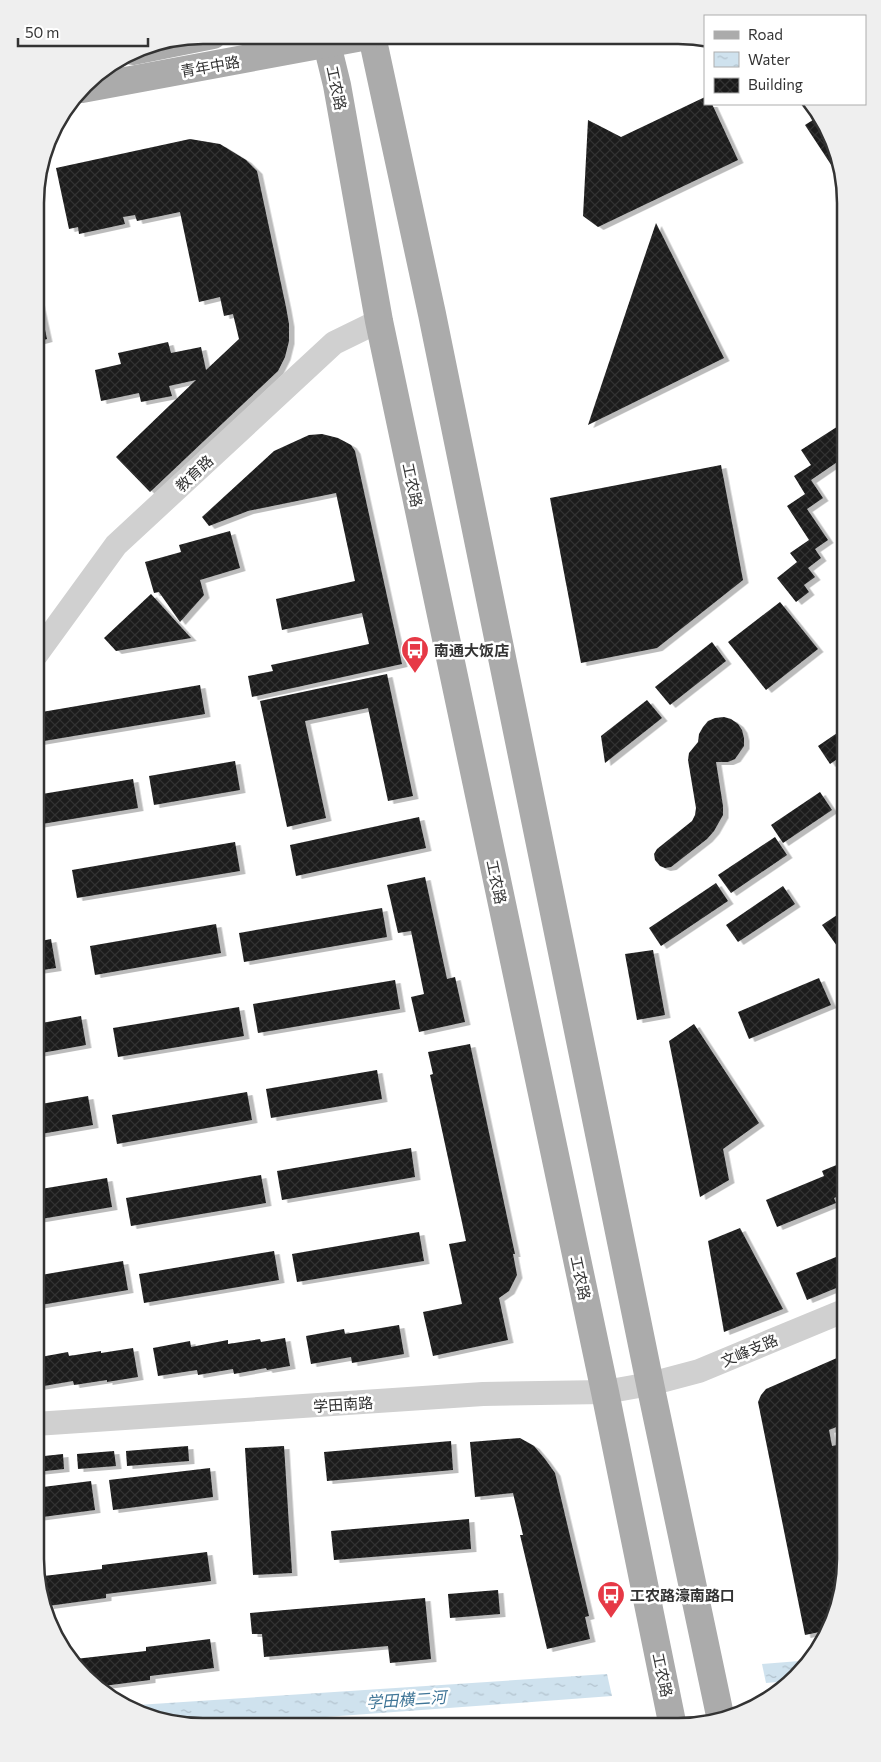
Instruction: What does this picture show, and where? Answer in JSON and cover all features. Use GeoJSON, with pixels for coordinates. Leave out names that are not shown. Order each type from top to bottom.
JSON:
{"type":"FeatureCollection","features":[{"type":"Feature","properties":{"kind":"main road","name":"青年中路"},"geometry":{"type":"LineString","coordinates":[[94,87],[306,44]]}},
{"type":"Feature","properties":{"kind":"main road","name":"工农路"},"geometry":{"type":"LineString","coordinates":[[327,44],[337,85],[380,322],[448,654],[672,1718]]}},
{"type":"Feature","properties":{"kind":"main road"},"geometry":{"type":"LineString","coordinates":[[372,44],[432,314],[650,1384],[719,1713]]}},
{"type":"Feature","properties":{"kind":"street","name":"教育路"},"geometry":{"type":"LineString","coordinates":[[44,645],[116,545],[334,343],[380,322]]}},
{"type":"Feature","properties":{"kind":"street","name":"文峰支路"},"geometry":{"type":"LineString","coordinates":[[650,1384],[698,1371],[837,1314]]}},
{"type":"Feature","properties":{"kind":"street","name":"学田南路"},"geometry":{"type":"LineString","coordinates":[[44,1423],[483,1394],[605,1392],[650,1384]]}},
{"type":"Feature","properties":{"kind":"water"},"geometry":{"type":"Polygon","coordinates":[[[800,1661],[791,1672],[779,1682],[766,1683],[762,1664],[800,1661]]]}},
{"type":"Feature","properties":{"kind":"water","name":"学田横二河"},"geometry":{"type":"Polygon","coordinates":[[[607,1674],[612,1696],[312,1718],[182,1717],[161,1713],[139,1705],[607,1674]]]}},
{"type":"Feature","properties":{"kind":"building"},"geometry":{"type":"Polygon","coordinates":[[[704,97],[704,105],[712,105],[738,160],[598,227],[583,216],[588,120],[621,137],[704,97]]]}},
{"type":"Feature","properties":{"kind":"building"},"geometry":{"type":"Polygon","coordinates":[[[814,119],[829,151],[833,168],[805,125],[814,119]]]}},
{"type":"Feature","properties":{"kind":"building"},"geometry":{"type":"Polygon","coordinates":[[[190,139],[220,144],[246,160],[257,171],[286,307],[289,341],[285,357],[278,371],[150,492],[116,457],[196,380],[169,386],[172,396],[141,402],[139,393],[101,401],[95,370],[121,364],[118,353],[168,342],[171,353],[201,347],[206,370],[239,339],[233,314],[224,316],[220,297],[199,302],[180,212],[137,221],[135,215],[123,217],[125,224],[79,234],[78,227],[69,229],[56,168],[190,139]]]}},
{"type":"Feature","properties":{"kind":"building"},"geometry":{"type":"Polygon","coordinates":[[[656,223],[724,358],[588,425],[639,273],[656,223]]]}},
{"type":"Feature","properties":{"kind":"building"},"geometry":{"type":"Polygon","coordinates":[[[44,325],[47,339],[44,340],[44,325]]]}},
{"type":"Feature","properties":{"kind":"building"},"geometry":{"type":"Polygon","coordinates":[[[837,427],[837,462],[811,480],[823,498],[807,509],[828,540],[815,549],[821,558],[808,568],[815,577],[804,585],[809,592],[796,602],[777,578],[797,562],[790,553],[809,540],[787,506],[805,494],[794,476],[811,465],[801,450],[837,427]]]}},
{"type":"Feature","properties":{"kind":"building"},"geometry":{"type":"Polygon","coordinates":[[[322,434],[338,438],[351,445],[355,451],[402,664],[252,697],[248,676],[273,671],[271,665],[369,644],[362,613],[282,630],[276,599],[355,581],[336,493],[248,511],[209,526],[202,517],[274,451],[309,435],[322,434]]]}},
{"type":"Feature","properties":{"kind":"building"},"geometry":{"type":"Polygon","coordinates":[[[721,465],[743,580],[657,648],[581,663],[550,498],[721,465]]]}},
{"type":"Feature","properties":{"kind":"building"},"geometry":{"type":"Polygon","coordinates":[[[230,531],[240,568],[200,580],[204,595],[180,622],[159,592],[154,593],[145,562],[181,552],[179,545],[230,531]]]}},
{"type":"Feature","properties":{"kind":"building"},"geometry":{"type":"Polygon","coordinates":[[[151,594],[191,638],[116,651],[104,638],[151,594]]]}},
{"type":"Feature","properties":{"kind":"building"},"geometry":{"type":"Polygon","coordinates":[[[780,602],[818,649],[766,690],[728,642],[780,602]]]}},
{"type":"Feature","properties":{"kind":"building"},"geometry":{"type":"Polygon","coordinates":[[[712,642],[726,661],[670,705],[655,687],[712,642]]]}},
{"type":"Feature","properties":{"kind":"building"},"geometry":{"type":"Polygon","coordinates":[[[387,674],[413,796],[388,801],[368,708],[305,721],[326,818],[287,827],[260,701],[387,674]]]}},
{"type":"Feature","properties":{"kind":"building"},"geometry":{"type":"Polygon","coordinates":[[[200,685],[205,714],[44,741],[44,712],[200,685]]]}},
{"type":"Feature","properties":{"kind":"building"},"geometry":{"type":"Polygon","coordinates":[[[647,700],[662,718],[605,763],[601,736],[647,700]]]}},
{"type":"Feature","properties":{"kind":"building"},"geometry":{"type":"Polygon","coordinates":[[[724,717],[738,724],[742,730],[744,746],[735,759],[728,762],[716,762],[723,815],[707,839],[671,867],[665,868],[660,866],[655,860],[654,854],[657,849],[692,821],[695,815],[696,808],[688,760],[689,753],[698,742],[699,734],[708,721],[724,717]]]}},
{"type":"Feature","properties":{"kind":"building"},"geometry":{"type":"Polygon","coordinates":[[[837,733],[837,759],[830,764],[818,746],[837,733]]]}},
{"type":"Feature","properties":{"kind":"building"},"geometry":{"type":"Polygon","coordinates":[[[235,761],[240,790],[154,805],[149,776],[235,761]]]}},
{"type":"Feature","properties":{"kind":"building"},"geometry":{"type":"Polygon","coordinates":[[[133,779],[138,808],[44,824],[44,794],[133,779]]]}},
{"type":"Feature","properties":{"kind":"building"},"geometry":{"type":"Polygon","coordinates":[[[820,792],[832,810],[783,843],[771,825],[820,792]]]}},
{"type":"Feature","properties":{"kind":"building"},"geometry":{"type":"Polygon","coordinates":[[[419,817],[426,848],[296,876],[290,845],[419,817]]]}},
{"type":"Feature","properties":{"kind":"building"},"geometry":{"type":"Polygon","coordinates":[[[775,837],[787,855],[731,893],[718,875],[775,837]]]}},
{"type":"Feature","properties":{"kind":"building"},"geometry":{"type":"Polygon","coordinates":[[[235,842],[240,871],[77,898],[72,870],[235,842]]]}},
{"type":"Feature","properties":{"kind":"building"},"geometry":{"type":"Polygon","coordinates":[[[425,877],[447,979],[455,977],[465,1022],[419,1032],[411,997],[424,994],[411,931],[398,933],[387,885],[425,877]]]}},
{"type":"Feature","properties":{"kind":"building"},"geometry":{"type":"Polygon","coordinates":[[[716,883],[728,901],[661,946],[649,928],[716,883]]]}},
{"type":"Feature","properties":{"kind":"building"},"geometry":{"type":"Polygon","coordinates":[[[783,886],[795,904],[738,942],[726,925],[783,886]]]}},
{"type":"Feature","properties":{"kind":"building"},"geometry":{"type":"Polygon","coordinates":[[[382,908],[387,937],[244,962],[239,933],[382,908]]]}},
{"type":"Feature","properties":{"kind":"building"},"geometry":{"type":"Polygon","coordinates":[[[837,915],[837,946],[822,925],[837,915]]]}},
{"type":"Feature","properties":{"kind":"building"},"geometry":{"type":"Polygon","coordinates":[[[216,924],[221,953],[95,975],[90,946],[216,924]]]}},
{"type":"Feature","properties":{"kind":"building"},"geometry":{"type":"Polygon","coordinates":[[[51,939],[56,968],[44,970],[44,940],[51,939]]]}},
{"type":"Feature","properties":{"kind":"building"},"geometry":{"type":"Polygon","coordinates":[[[653,950],[665,1015],[637,1020],[625,954],[653,950]]]}},
{"type":"Feature","properties":{"kind":"building"},"geometry":{"type":"Polygon","coordinates":[[[819,978],[831,1005],[749,1039],[738,1012],[819,978]]]}},
{"type":"Feature","properties":{"kind":"building"},"geometry":{"type":"Polygon","coordinates":[[[395,980],[400,1009],[258,1033],[253,1004],[395,980]]]}},
{"type":"Feature","properties":{"kind":"building"},"geometry":{"type":"Polygon","coordinates":[[[239,1007],[244,1036],[118,1057],[113,1028],[239,1007]]]}},
{"type":"Feature","properties":{"kind":"building"},"geometry":{"type":"Polygon","coordinates":[[[81,1016],[86,1045],[44,1053],[44,1023],[81,1016]]]}},
{"type":"Feature","properties":{"kind":"building"},"geometry":{"type":"Polygon","coordinates":[[[694,1024],[759,1123],[723,1149],[729,1180],[700,1197],[669,1041],[694,1024]]]}},
{"type":"Feature","properties":{"kind":"building"},"geometry":{"type":"Polygon","coordinates":[[[470,1044],[515,1254],[513,1254],[517,1275],[509,1291],[499,1298],[508,1340],[433,1356],[423,1312],[462,1304],[449,1244],[466,1241],[430,1075],[433,1074],[428,1052],[470,1044]]]}},
{"type":"Feature","properties":{"kind":"building"},"geometry":{"type":"Polygon","coordinates":[[[377,1070],[382,1099],[271,1118],[266,1089],[377,1070]]]}},
{"type":"Feature","properties":{"kind":"building"},"geometry":{"type":"Polygon","coordinates":[[[247,1092],[252,1120],[117,1144],[112,1115],[247,1092]]]}},
{"type":"Feature","properties":{"kind":"building"},"geometry":{"type":"Polygon","coordinates":[[[88,1096],[93,1125],[44,1133],[44,1103],[88,1096]]]}},
{"type":"Feature","properties":{"kind":"building"},"geometry":{"type":"Polygon","coordinates":[[[411,1148],[415,1177],[282,1200],[277,1171],[411,1148]]]}},
{"type":"Feature","properties":{"kind":"building"},"geometry":{"type":"Polygon","coordinates":[[[837,1165],[837,1197],[834,1198],[836,1203],[777,1227],[766,1200],[824,1176],[822,1171],[837,1165]]]}},
{"type":"Feature","properties":{"kind":"building"},"geometry":{"type":"Polygon","coordinates":[[[261,1175],[266,1203],[131,1226],[126,1198],[261,1175]]]}},
{"type":"Feature","properties":{"kind":"building"},"geometry":{"type":"Polygon","coordinates":[[[107,1178],[112,1207],[44,1218],[44,1188],[107,1178]]]}},
{"type":"Feature","properties":{"kind":"building"},"geometry":{"type":"Polygon","coordinates":[[[740,1228],[783,1309],[724,1332],[708,1241],[740,1228]]]}},
{"type":"Feature","properties":{"kind":"building"},"geometry":{"type":"Polygon","coordinates":[[[419,1232],[424,1261],[297,1282],[292,1254],[419,1232]]]}},
{"type":"Feature","properties":{"kind":"building"},"geometry":{"type":"Polygon","coordinates":[[[274,1251],[279,1280],[144,1303],[139,1274],[274,1251]]]}},
{"type":"Feature","properties":{"kind":"building"},"geometry":{"type":"Polygon","coordinates":[[[837,1257],[837,1288],[807,1300],[796,1273],[837,1257]]]}},
{"type":"Feature","properties":{"kind":"building"},"geometry":{"type":"Polygon","coordinates":[[[123,1261],[128,1290],[44,1304],[44,1274],[123,1261]]]}},
{"type":"Feature","properties":{"kind":"building"},"geometry":{"type":"Polygon","coordinates":[[[399,1325],[404,1354],[352,1363],[351,1357],[311,1364],[306,1336],[344,1329],[345,1334],[399,1325]]]}},
{"type":"Feature","properties":{"kind":"building"},"geometry":{"type":"Polygon","coordinates":[[[285,1338],[290,1366],[234,1374],[233,1369],[198,1375],[197,1370],[158,1376],[153,1348],[190,1341],[191,1347],[228,1340],[228,1344],[260,1339],[261,1342],[285,1338]]]}},
{"type":"Feature","properties":{"kind":"building"},"geometry":{"type":"Polygon","coordinates":[[[133,1348],[138,1377],[74,1385],[73,1381],[44,1386],[44,1356],[68,1352],[69,1356],[101,1351],[101,1353],[133,1348]]]}},
{"type":"Feature","properties":{"kind":"building"},"geometry":{"type":"Polygon","coordinates":[[[837,1358],[837,1427],[829,1430],[832,1446],[837,1445],[836,1580],[832,1601],[819,1632],[805,1635],[758,1402],[766,1389],[837,1358]]]}},
{"type":"Feature","properties":{"kind":"building"},"geometry":{"type":"Polygon","coordinates":[[[520,1438],[534,1446],[555,1473],[589,1616],[585,1617],[590,1639],[547,1649],[520,1535],[523,1535],[513,1493],[475,1497],[470,1442],[520,1438]]]}},
{"type":"Feature","properties":{"kind":"building"},"geometry":{"type":"Polygon","coordinates":[[[451,1441],[453,1470],[327,1481],[324,1452],[451,1441]]]}},
{"type":"Feature","properties":{"kind":"building"},"geometry":{"type":"Polygon","coordinates":[[[188,1446],[189,1461],[127,1466],[126,1451],[188,1446]]]}},
{"type":"Feature","properties":{"kind":"building"},"geometry":{"type":"Polygon","coordinates":[[[284,1446],[292,1573],[253,1575],[245,1448],[284,1446]]]}},
{"type":"Feature","properties":{"kind":"building"},"geometry":{"type":"Polygon","coordinates":[[[114,1451],[116,1466],[78,1469],[77,1454],[114,1451]]]}},
{"type":"Feature","properties":{"kind":"building"},"geometry":{"type":"Polygon","coordinates":[[[63,1454],[64,1469],[44,1471],[44,1456],[63,1454]]]}},
{"type":"Feature","properties":{"kind":"building"},"geometry":{"type":"Polygon","coordinates":[[[210,1468],[213,1497],[113,1510],[109,1480],[210,1468]]]}},
{"type":"Feature","properties":{"kind":"building"},"geometry":{"type":"Polygon","coordinates":[[[91,1481],[95,1510],[44,1517],[44,1487],[91,1481]]]}},
{"type":"Feature","properties":{"kind":"building"},"geometry":{"type":"Polygon","coordinates":[[[469,1519],[471,1549],[334,1560],[331,1531],[469,1519]]]}},
{"type":"Feature","properties":{"kind":"building"},"geometry":{"type":"Polygon","coordinates":[[[207,1552],[211,1581],[106,1594],[106,1598],[51,1606],[45,1576],[102,1569],[102,1565],[207,1552]]]}},
{"type":"Feature","properties":{"kind":"building"},"geometry":{"type":"Polygon","coordinates":[[[498,1590],[500,1614],[450,1618],[448,1594],[498,1590]]]}},
{"type":"Feature","properties":{"kind":"building"},"geometry":{"type":"Polygon","coordinates":[[[425,1598],[431,1659],[390,1663],[388,1646],[264,1657],[262,1634],[252,1634],[250,1613],[425,1598]]]}},
{"type":"Feature","properties":{"kind":"building"},"geometry":{"type":"Polygon","coordinates":[[[210,1639],[214,1668],[150,1676],[150,1680],[106,1686],[79,1659],[146,1651],[146,1647],[210,1639]]]}},
{"type":"Feature","properties":{"kind":"place","name":"南通大饭店"},"geometry":{"type":"Point","coordinates":[415,674]}},
{"type":"Feature","properties":{"kind":"place","name":"工农路濠南路口"},"geometry":{"type":"Point","coordinates":[611,1619]}}]}
